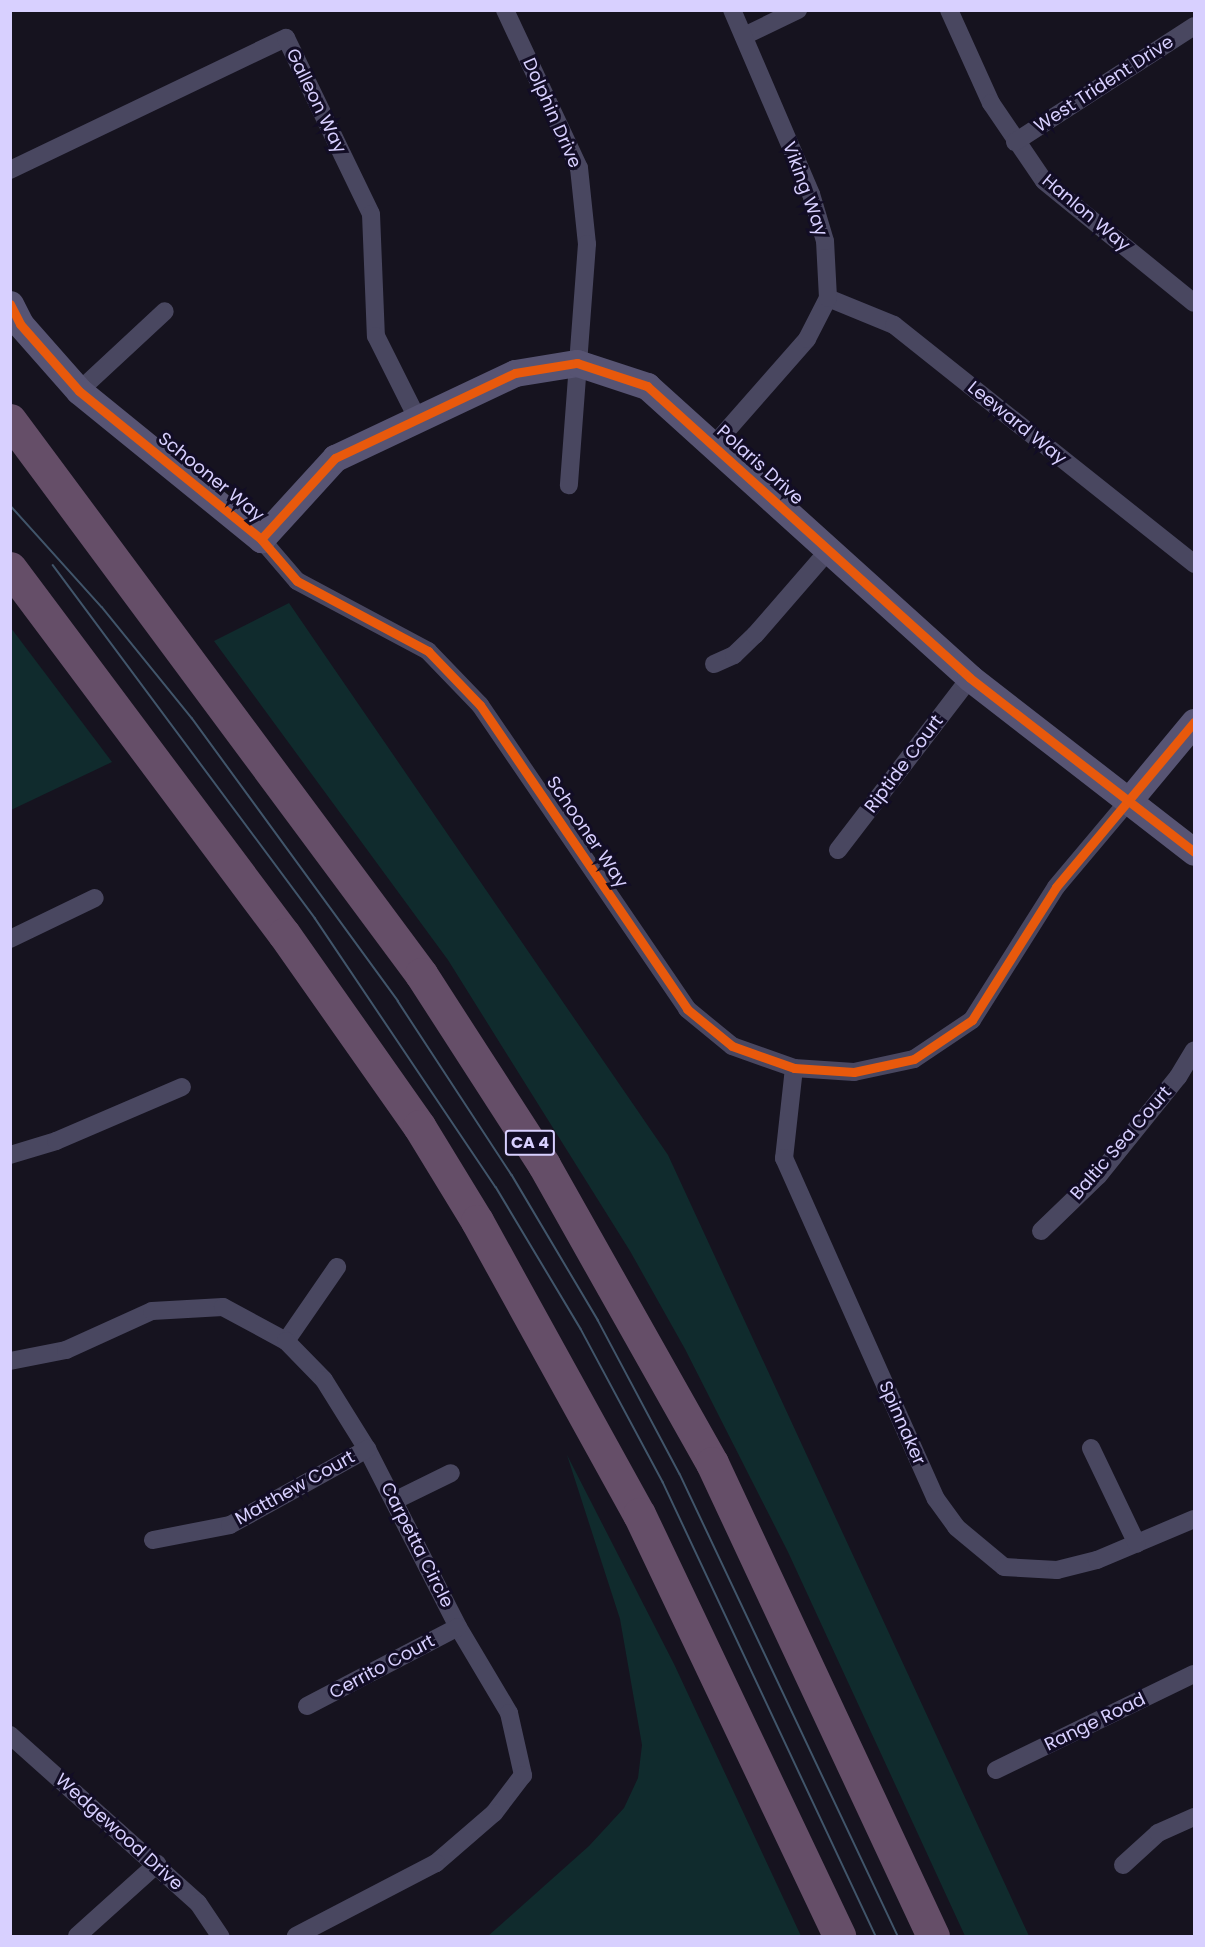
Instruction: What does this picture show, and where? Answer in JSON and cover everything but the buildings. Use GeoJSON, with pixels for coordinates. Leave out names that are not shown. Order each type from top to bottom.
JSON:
{"type":"FeatureCollection","features":[{"type":"Feature","properties":{"kind":"highway","name":"CA 4"},"geometry":{"type":"LineString","coordinates":[[10,420],[421,974],[531,1145],[603,1264],[712,1463],[933,1936]]}},
{"type":"Feature","properties":{"kind":"highway"},"geometry":{"type":"LineString","coordinates":[[10,568],[284,934],[419,1126],[471,1211],[639,1514],[839,1936]]}},
{"type":"Feature","properties":{"kind":"street","name":"Dolphin Drive"},"geometry":{"type":"LineString","coordinates":[[505,10],[579,168],[587,244],[569,485]]}},
{"type":"Feature","properties":{"kind":"street","name":"Viking Way"},"geometry":{"type":"LineString","coordinates":[[732,10],[811,195],[825,241],[828,298]]}},
{"type":"Feature","properties":{"kind":"street"},"geometry":{"type":"LineString","coordinates":[[744,36],[798,10]]}},
{"type":"Feature","properties":{"kind":"street","name":"Hanlon Way"},"geometry":{"type":"LineString","coordinates":[[949,10],[991,103],[1015,142],[1044,181],[1194,303]]}},
{"type":"Feature","properties":{"kind":"street","name":"West Trident Drive"},"geometry":{"type":"LineString","coordinates":[[1015,142],[1194,26]]}},
{"type":"Feature","properties":{"kind":"street","name":"Galleon Way"},"geometry":{"type":"LineString","coordinates":[[10,170],[286,38],[371,214],[376,336],[417,418]]}},
{"type":"Feature","properties":{"kind":"street"},"geometry":{"type":"LineString","coordinates":[[714,445],[800,348],[828,298]]}},
{"type":"Feature","properties":{"kind":"street","name":"Leeward Way"},"geometry":{"type":"LineString","coordinates":[[828,298],[894,325],[1194,564]]}},
{"type":"Feature","properties":{"kind":"street","name":"Schooner Way"},"geometry":{"type":"LineString","coordinates":[[10,304],[20,324],[79,391],[261,539],[297,581],[428,651],[480,705],[687,1009],[732,1046],[794,1068],[854,1072],[914,1059],[972,1020],[1056,887],[1130,799]]}},
{"type":"Feature","properties":{"kind":"street"},"geometry":{"type":"LineString","coordinates":[[79,391],[165,311]]}},
{"type":"Feature","properties":{"kind":"street","name":"Polaris Drive"},"geometry":{"type":"LineString","coordinates":[[261,539],[335,458],[515,372],[577,363],[647,386],[970,678],[1130,799],[1194,852]]}},
{"type":"Feature","properties":{"kind":"street"},"geometry":{"type":"LineString","coordinates":[[714,664],[734,654],[755,635],[829,550]]}},
{"type":"Feature","properties":{"kind":"street","name":"Riptide Court"},"geometry":{"type":"LineString","coordinates":[[838,850],[970,678]]}},
{"type":"Feature","properties":{"kind":"street"},"geometry":{"type":"LineString","coordinates":[[1130,799],[1194,722]]}},
{"type":"Feature","properties":{"kind":"street"},"geometry":{"type":"LineString","coordinates":[[10,939],[95,898]]}},
{"type":"Feature","properties":{"kind":"street","name":"Baltic Sea Court"},"geometry":{"type":"LineString","coordinates":[[1041,1231],[1098,1176],[1178,1077],[1194,1050]]}},
{"type":"Feature","properties":{"kind":"street","name":"Spinnaker"},"geometry":{"type":"LineString","coordinates":[[794,1068],[784,1158],[936,1499],[956,1527],[1004,1568],[1057,1570],[1097,1560],[1194,1519]]}},
{"type":"Feature","properties":{"kind":"street"},"geometry":{"type":"LineString","coordinates":[[10,1155],[56,1141],[183,1087]]}},
{"type":"Feature","properties":{"kind":"street"},"geometry":{"type":"LineString","coordinates":[[286,1341],[337,1267]]}},
{"type":"Feature","properties":{"kind":"street","name":"Carpetta Circle"},"geometry":{"type":"LineString","coordinates":[[10,1361],[66,1350],[152,1311],[223,1307],[286,1341],[324,1380],[367,1449],[396,1500],[458,1627],[509,1713],[523,1775],[494,1813],[436,1863],[296,1936]]}},
{"type":"Feature","properties":{"kind":"street"},"geometry":{"type":"LineString","coordinates":[[1091,1448],[1137,1544]]}},
{"type":"Feature","properties":{"kind":"street","name":"Matthew Court"},"geometry":{"type":"LineString","coordinates":[[153,1540],[230,1525],[367,1449]]}},
{"type":"Feature","properties":{"kind":"street"},"geometry":{"type":"LineString","coordinates":[[396,1500],[451,1473]]}},
{"type":"Feature","properties":{"kind":"street","name":"Cerrito Court"},"geometry":{"type":"LineString","coordinates":[[307,1706],[458,1627]]}},
{"type":"Feature","properties":{"kind":"street","name":"Range Road"},"geometry":{"type":"LineString","coordinates":[[996,1770],[1193,1678]]}},
{"type":"Feature","properties":{"kind":"street","name":"Wedgewood Drive"},"geometry":{"type":"LineString","coordinates":[[10,1735],[198,1903],[220,1936]]}},
{"type":"Feature","properties":{"kind":"street"},"geometry":{"type":"LineString","coordinates":[[1124,1865],[1158,1833],[1194,1816]]}},
{"type":"Feature","properties":{"kind":"street"},"geometry":{"type":"LineString","coordinates":[[77,1936],[157,1864]]}},
{"type":"Feature","properties":{"kind":"green space"},"geometry":{"type":"Polygon","coordinates":[[[289,603],[668,1155],[1029,1936],[965,1936],[788,1552],[685,1349],[630,1251],[448,960],[214,641],[289,603]]]}},
{"type":"Feature","properties":{"kind":"green space"},"geometry":{"type":"Polygon","coordinates":[[[11,628],[112,762],[10,810],[11,628]]]}},
{"type":"Feature","properties":{"kind":"green space"},"geometry":{"type":"Polygon","coordinates":[[[567,1455],[674,1664],[801,1936],[488,1936],[589,1846],[624,1808],[638,1778],[642,1745],[620,1619],[567,1455]]]}},
{"type":"Feature","properties":{"kind":"tram line"},"geometry":{"type":"LineString","coordinates":[[10,505],[102,607],[192,718],[398,1001],[512,1175],[598,1320],[680,1474],[898,1936]]}},
{"type":"Feature","properties":{"kind":"tram line"},"geometry":{"type":"LineString","coordinates":[[53,565],[315,918],[496,1187],[581,1329],[663,1482],[876,1936]]}},
{"type":"Feature","properties":{"kind":"cycle path"},"geometry":{"type":"LineString","coordinates":[[10,304],[20,324],[79,391],[261,539],[297,581],[428,651],[480,705],[687,1009],[732,1046],[794,1068],[854,1072],[914,1059],[972,1020],[1056,887],[1194,722]]}},
{"type":"Feature","properties":{"kind":"cycle path"},"geometry":{"type":"LineString","coordinates":[[261,539],[335,458],[515,373],[577,363],[647,386],[970,678],[1194,852]]}}]}
